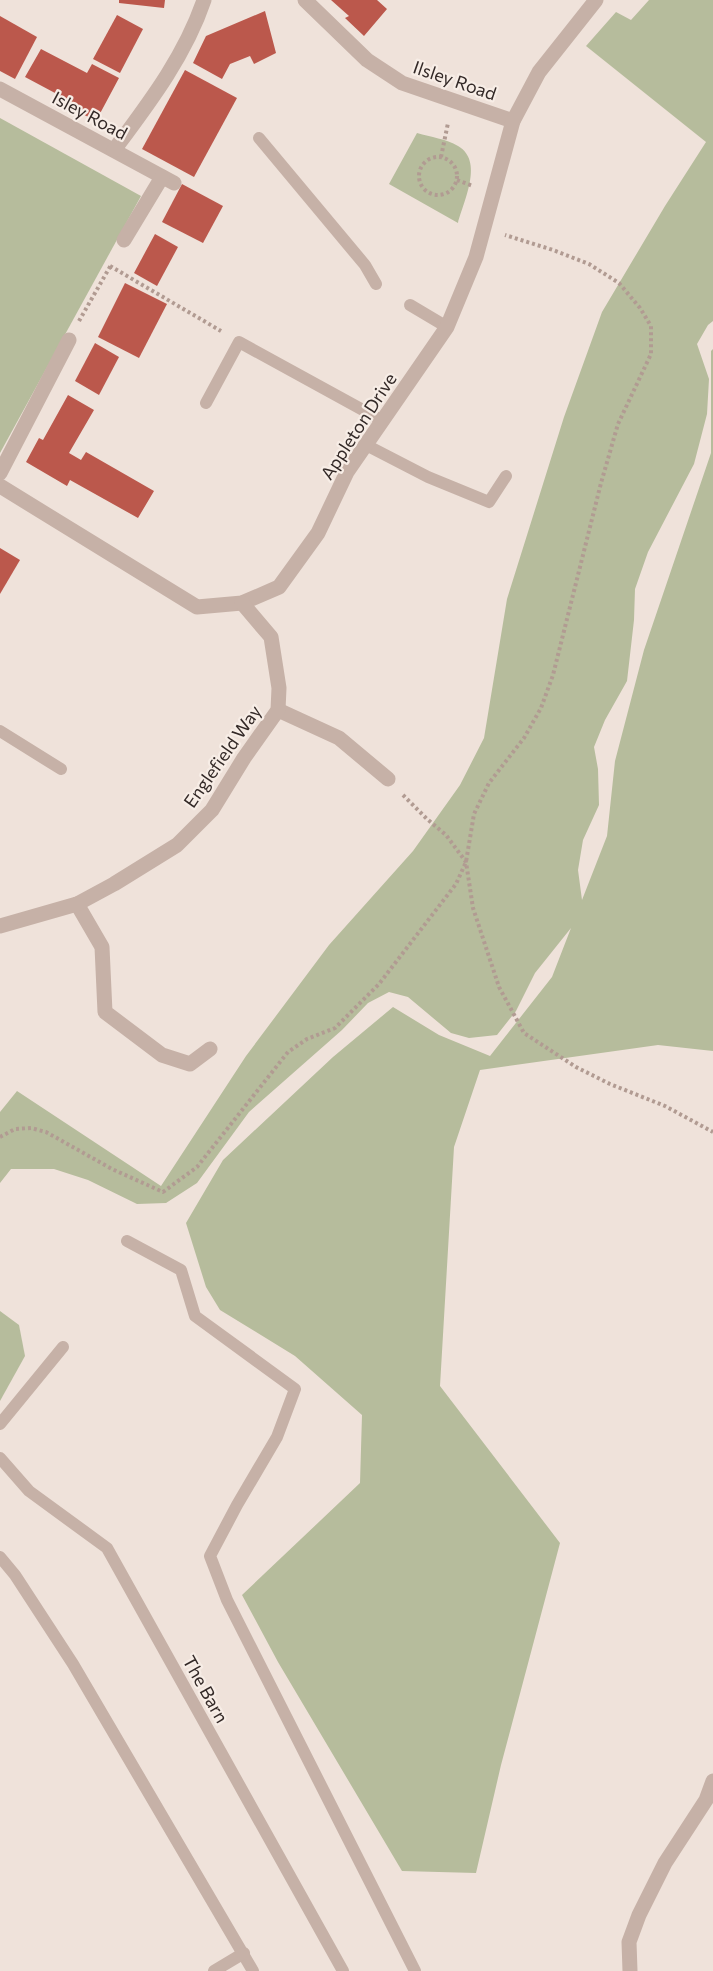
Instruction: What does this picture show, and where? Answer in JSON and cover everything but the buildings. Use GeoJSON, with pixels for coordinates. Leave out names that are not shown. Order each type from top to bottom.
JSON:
{"type":"FeatureCollection","features":[{"type":"Feature","properties":{"kind":"street"},"geometry":{"type":"LineString","coordinates":[[114,150],[170,73],[204,0]]}},
{"type":"Feature","properties":{"kind":"street","name":"Ilsley Road"},"geometry":{"type":"LineString","coordinates":[[304,0],[367,60],[402,83],[513,121]]}},
{"type":"Feature","properties":{"kind":"street","name":"Appleton Drive"},"geometry":{"type":"LineString","coordinates":[[0,486],[197,607],[242,603],[279,586],[318,533],[347,472],[447,327],[476,258],[513,121],[539,72],[596,0]]}},
{"type":"Feature","properties":{"kind":"street","name":"Isley Road"},"geometry":{"type":"LineString","coordinates":[[0,89],[168,180],[124,240]]}},
{"type":"Feature","properties":{"kind":"street"},"geometry":{"type":"LineString","coordinates":[[0,473],[69,340]]}},
{"type":"Feature","properties":{"kind":"street","name":"Englefield Way"},"geometry":{"type":"LineString","coordinates":[[0,926],[77,904],[114,884],[177,845],[212,810],[244,758],[278,710],[279,688],[271,637],[242,603]]}},
{"type":"Feature","properties":{"kind":"street","name":"Englefield Way"},"geometry":{"type":"LineString","coordinates":[[278,710],[339,738],[388,780]]}},
{"type":"Feature","properties":{"kind":"street"},"geometry":{"type":"LineString","coordinates":[[77,904],[102,947],[105,1012],[162,1055],[190,1064],[210,1049]]}},
{"type":"Feature","properties":{"kind":"street"},"geometry":{"type":"LineString","coordinates":[[630,1971],[629,1942],[639,1915],[665,1863],[706,1800],[713,1781]]}},
{"type":"Feature","properties":{"kind":"lane"},"geometry":{"type":"LineString","coordinates":[[259,138],[365,265],[376,284]]}},
{"type":"Feature","properties":{"kind":"lane"},"geometry":{"type":"LineString","coordinates":[[411,305],[447,327]]}},
{"type":"Feature","properties":{"kind":"lane"},"geometry":{"type":"LineString","coordinates":[[206,403],[239,342],[382,421]]}},
{"type":"Feature","properties":{"kind":"lane"},"geometry":{"type":"LineString","coordinates":[[366,445],[428,477],[489,502],[506,476]]}},
{"type":"Feature","properties":{"kind":"lane"},"geometry":{"type":"LineString","coordinates":[[0,731],[61,769]]}},
{"type":"Feature","properties":{"kind":"lane"},"geometry":{"type":"LineString","coordinates":[[127,1241],[181,1270],[195,1316],[295,1389],[277,1437],[210,1556],[227,1600],[415,1971]]}},
{"type":"Feature","properties":{"kind":"lane"},"geometry":{"type":"LineString","coordinates":[[0,1424],[63,1347]]}},
{"type":"Feature","properties":{"kind":"lane","name":"The Barn"},"geometry":{"type":"LineString","coordinates":[[0,1458],[29,1491],[107,1548],[343,1971]]}},
{"type":"Feature","properties":{"kind":"lane"},"geometry":{"type":"LineString","coordinates":[[0,1557],[15,1575],[73,1664],[253,1971]]}},
{"type":"Feature","properties":{"kind":"lane"},"geometry":{"type":"LineString","coordinates":[[214,1971],[244,1953]]}},
{"type":"Feature","properties":{"kind":"path"},"geometry":{"type":"LineString","coordinates":[[441,157],[453,100]]}},
{"type":"Feature","properties":{"kind":"path"},"geometry":{"type":"LineString","coordinates":[[441,157],[447,159],[455,168],[457,180],[451,190],[434,195],[420,183],[420,170],[428,160],[441,157]]}},
{"type":"Feature","properties":{"kind":"path"},"geometry":{"type":"LineString","coordinates":[[0,1137],[15,1129],[31,1128],[46,1132],[112,1169],[163,1192],[196,1167],[288,1052],[307,1039],[335,1028],[379,984],[456,884],[466,862],[474,814],[489,783],[524,738],[541,708],[553,675],[618,424],[651,354],[651,326],[640,308],[619,283],[589,264],[562,253],[484,230]]}},
{"type":"Feature","properties":{"kind":"path"},"geometry":{"type":"LineString","coordinates":[[69,340],[124,240]]}},
{"type":"Feature","properties":{"kind":"path"},"geometry":{"type":"LineString","coordinates":[[110,266],[239,342]]}},
{"type":"Feature","properties":{"kind":"path"},"geometry":{"type":"LineString","coordinates":[[388,780],[446,835],[466,862],[473,908],[499,987],[524,1033],[576,1068],[665,1106],[713,1132]]}},
{"type":"Feature","properties":{"kind":"green space"},"geometry":{"type":"Polygon","coordinates":[[[649,0],[713,0],[713,321],[708,325],[697,344],[709,379],[707,414],[694,464],[648,552],[635,589],[627,681],[605,720],[594,747],[598,769],[599,805],[583,840],[578,870],[582,900],[607,836],[615,761],[644,650],[711,453],[711,351],[713,349],[713,1051],[658,1045],[480,1070],[454,1147],[440,1386],[560,1543],[501,1765],[476,1873],[402,1871],[278,1662],[242,1595],[360,1483],[362,1415],[295,1356],[220,1310],[206,1287],[186,1223],[223,1160],[333,1057],[393,1007],[439,1035],[490,1056],[552,977],[571,928],[535,973],[516,1011],[497,1035],[469,1038],[451,1033],[408,997],[389,992],[368,1003],[342,1030],[249,1112],[197,1183],[166,1203],[137,1204],[88,1180],[54,1169],[11,1169],[0,1183],[0,1112],[17,1091],[161,1186],[246,1056],[329,945],[413,851],[460,785],[484,738],[507,599],[564,417],[602,312],[706,142],[586,46],[616,12],[631,20],[649,0]]]}},
{"type":"Feature","properties":{"kind":"green space"},"geometry":{"type":"Polygon","coordinates":[[[0,118],[141,196],[0,453],[0,118]]]}},
{"type":"Feature","properties":{"kind":"green space"},"geometry":{"type":"Polygon","coordinates":[[[417,133],[458,146],[466,153],[470,161],[470,181],[458,223],[389,184],[417,133]]]}},
{"type":"Feature","properties":{"kind":"green space"},"geometry":{"type":"Polygon","coordinates":[[[0,1311],[19,1325],[25,1356],[0,1401],[0,1311]]]}}]}
